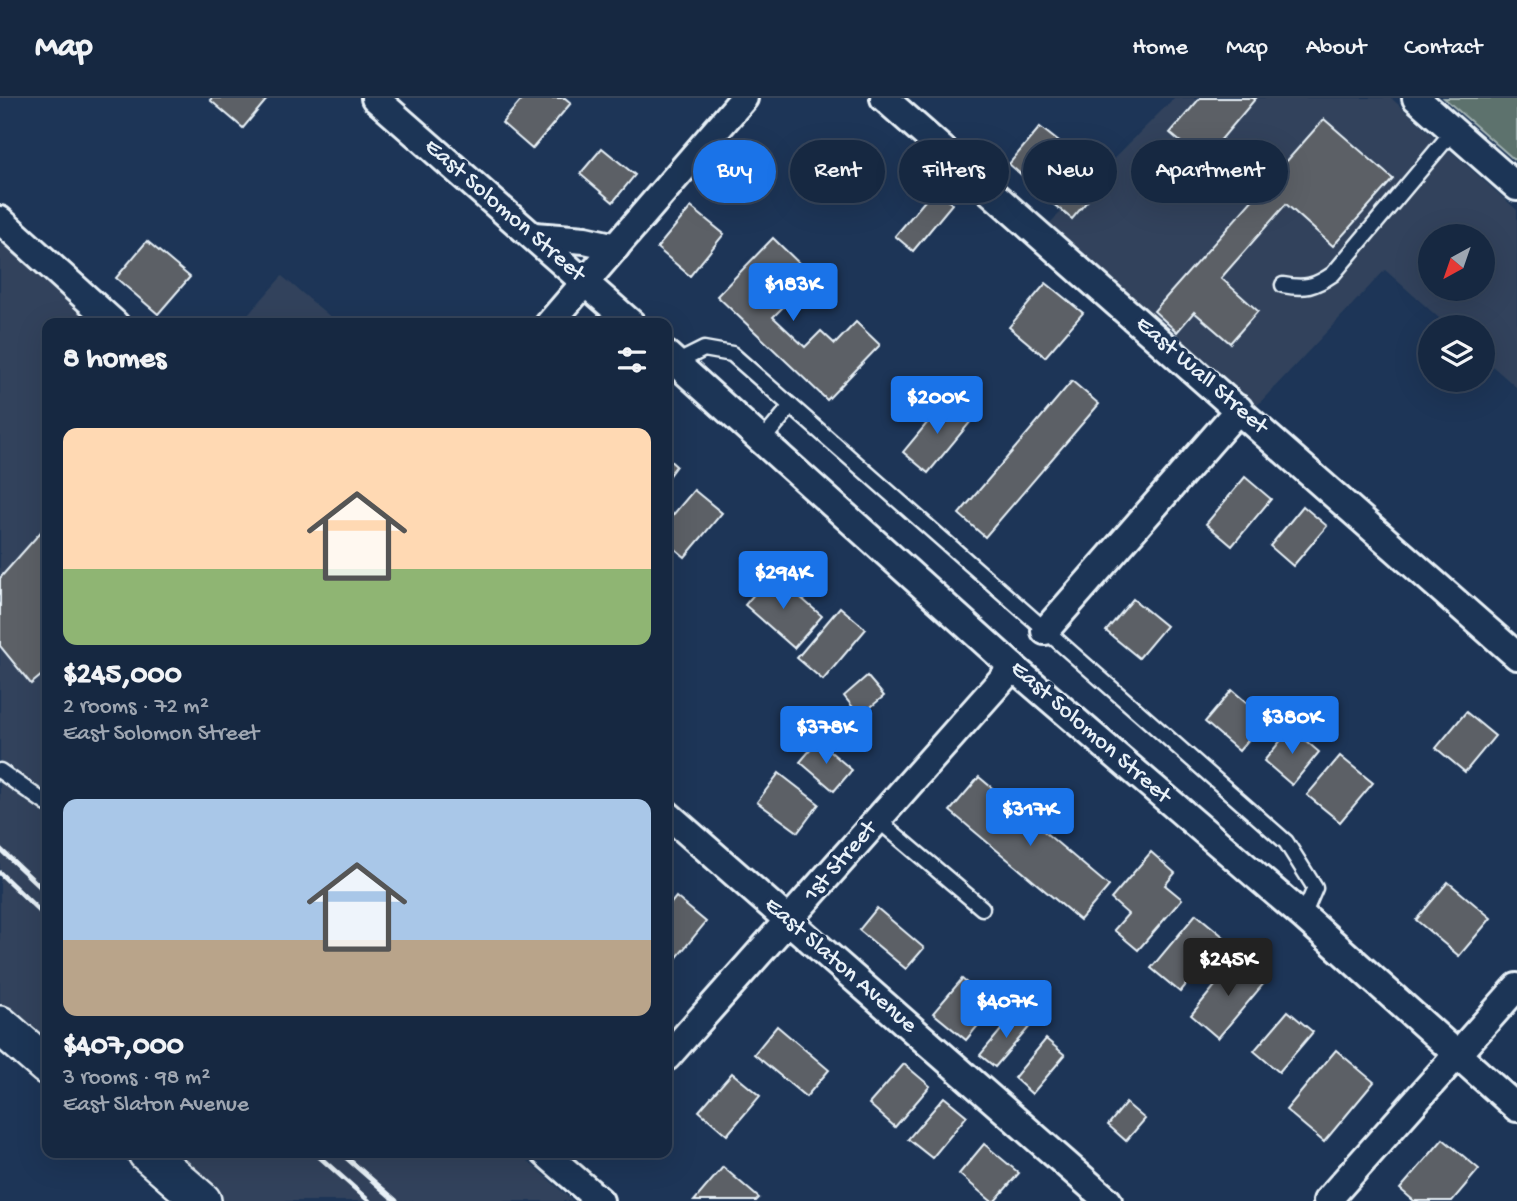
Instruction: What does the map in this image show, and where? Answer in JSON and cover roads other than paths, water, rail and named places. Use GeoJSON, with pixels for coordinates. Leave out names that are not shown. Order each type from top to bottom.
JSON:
{"type":"FeatureCollection","features":[{"type":"Feature","properties":{"kind":"main road"},"geometry":{"type":"LineString","coordinates":[[0,1025],[42,1062]]}},
{"type":"Feature","properties":{"kind":"main road"},"geometry":{"type":"LineString","coordinates":[[153,1158],[202,1201]]}},
{"type":"Feature","properties":{"kind":"street"},"geometry":{"type":"LineString","coordinates":[[554,318],[744,98]]}},
{"type":"Feature","properties":{"kind":"street","name":"East Wall Street"},"geometry":{"type":"LineString","coordinates":[[884,98],[1517,656]]}},
{"type":"Feature","properties":{"kind":"street"},"geometry":{"type":"LineString","coordinates":[[1416,98],[1517,187]]}},
{"type":"Feature","properties":{"kind":"street","name":"East Solomon Street"},"geometry":{"type":"LineString","coordinates":[[383,100],[625,318]]}},
{"type":"Feature","properties":{"kind":"street"},"geometry":{"type":"LineString","coordinates":[[0,219],[108,318]]}},
{"type":"Feature","properties":{"kind":"street"},"geometry":{"type":"LineString","coordinates":[[534,236],[585,240],[616,247]]}},
{"type":"Feature","properties":{"kind":"street","name":"East Solomon Street"},"geometry":{"type":"LineString","coordinates":[[672,360],[1013,667],[1303,916],[1517,1108]]}},
{"type":"Feature","properties":{"kind":"street"},"geometry":{"type":"LineString","coordinates":[[1045,631],[1239,409]]}},
{"type":"Feature","properties":{"kind":"street","name":"1st Street"},"geometry":{"type":"LineString","coordinates":[[672,1051],[1013,667]]}},
{"type":"Feature","properties":{"kind":"street","name":"East Slaton Avenue"},"geometry":{"type":"LineString","coordinates":[[672,818],[1108,1201]]}},
{"type":"Feature","properties":{"kind":"street"},"geometry":{"type":"LineString","coordinates":[[1328,1201],[1517,988]]}},
{"type":"Feature","properties":{"kind":"street"},"geometry":{"type":"LineString","coordinates":[[563,1159],[600,1201]]}},
{"type":"Feature","properties":{"kind":"lane"},"geometry":{"type":"LineString","coordinates":[[1283,285],[1301,288],[1318,284],[1332,274],[1453,131]]}},
{"type":"Feature","properties":{"kind":"lane"},"geometry":{"type":"LineString","coordinates":[[672,359],[704,349],[732,354],[1286,842],[1315,888],[1303,916]]}},
{"type":"Feature","properties":{"kind":"lane"},"geometry":{"type":"LineString","coordinates":[[762,442],[791,406]]}},
{"type":"Feature","properties":{"kind":"lane"},"geometry":{"type":"LineString","coordinates":[[0,771],[42,800]]}},
{"type":"Feature","properties":{"kind":"lane"},"geometry":{"type":"LineString","coordinates":[[878,820],[982,908]]}},
{"type":"Feature","properties":{"kind":"railway"},"geometry":{"type":"LineString","coordinates":[[0,849],[42,888]]}},
{"type":"Feature","properties":{"kind":"railway"},"geometry":{"type":"LineString","coordinates":[[0,873],[42,913]]}},
{"type":"Feature","properties":{"kind":"railway"},"geometry":{"type":"LineString","coordinates":[[321,1158],[369,1201]]}},
{"type":"Feature","properties":{"kind":"railway"},"geometry":{"type":"LineString","coordinates":[[347,1158],[396,1201]]}}]}
